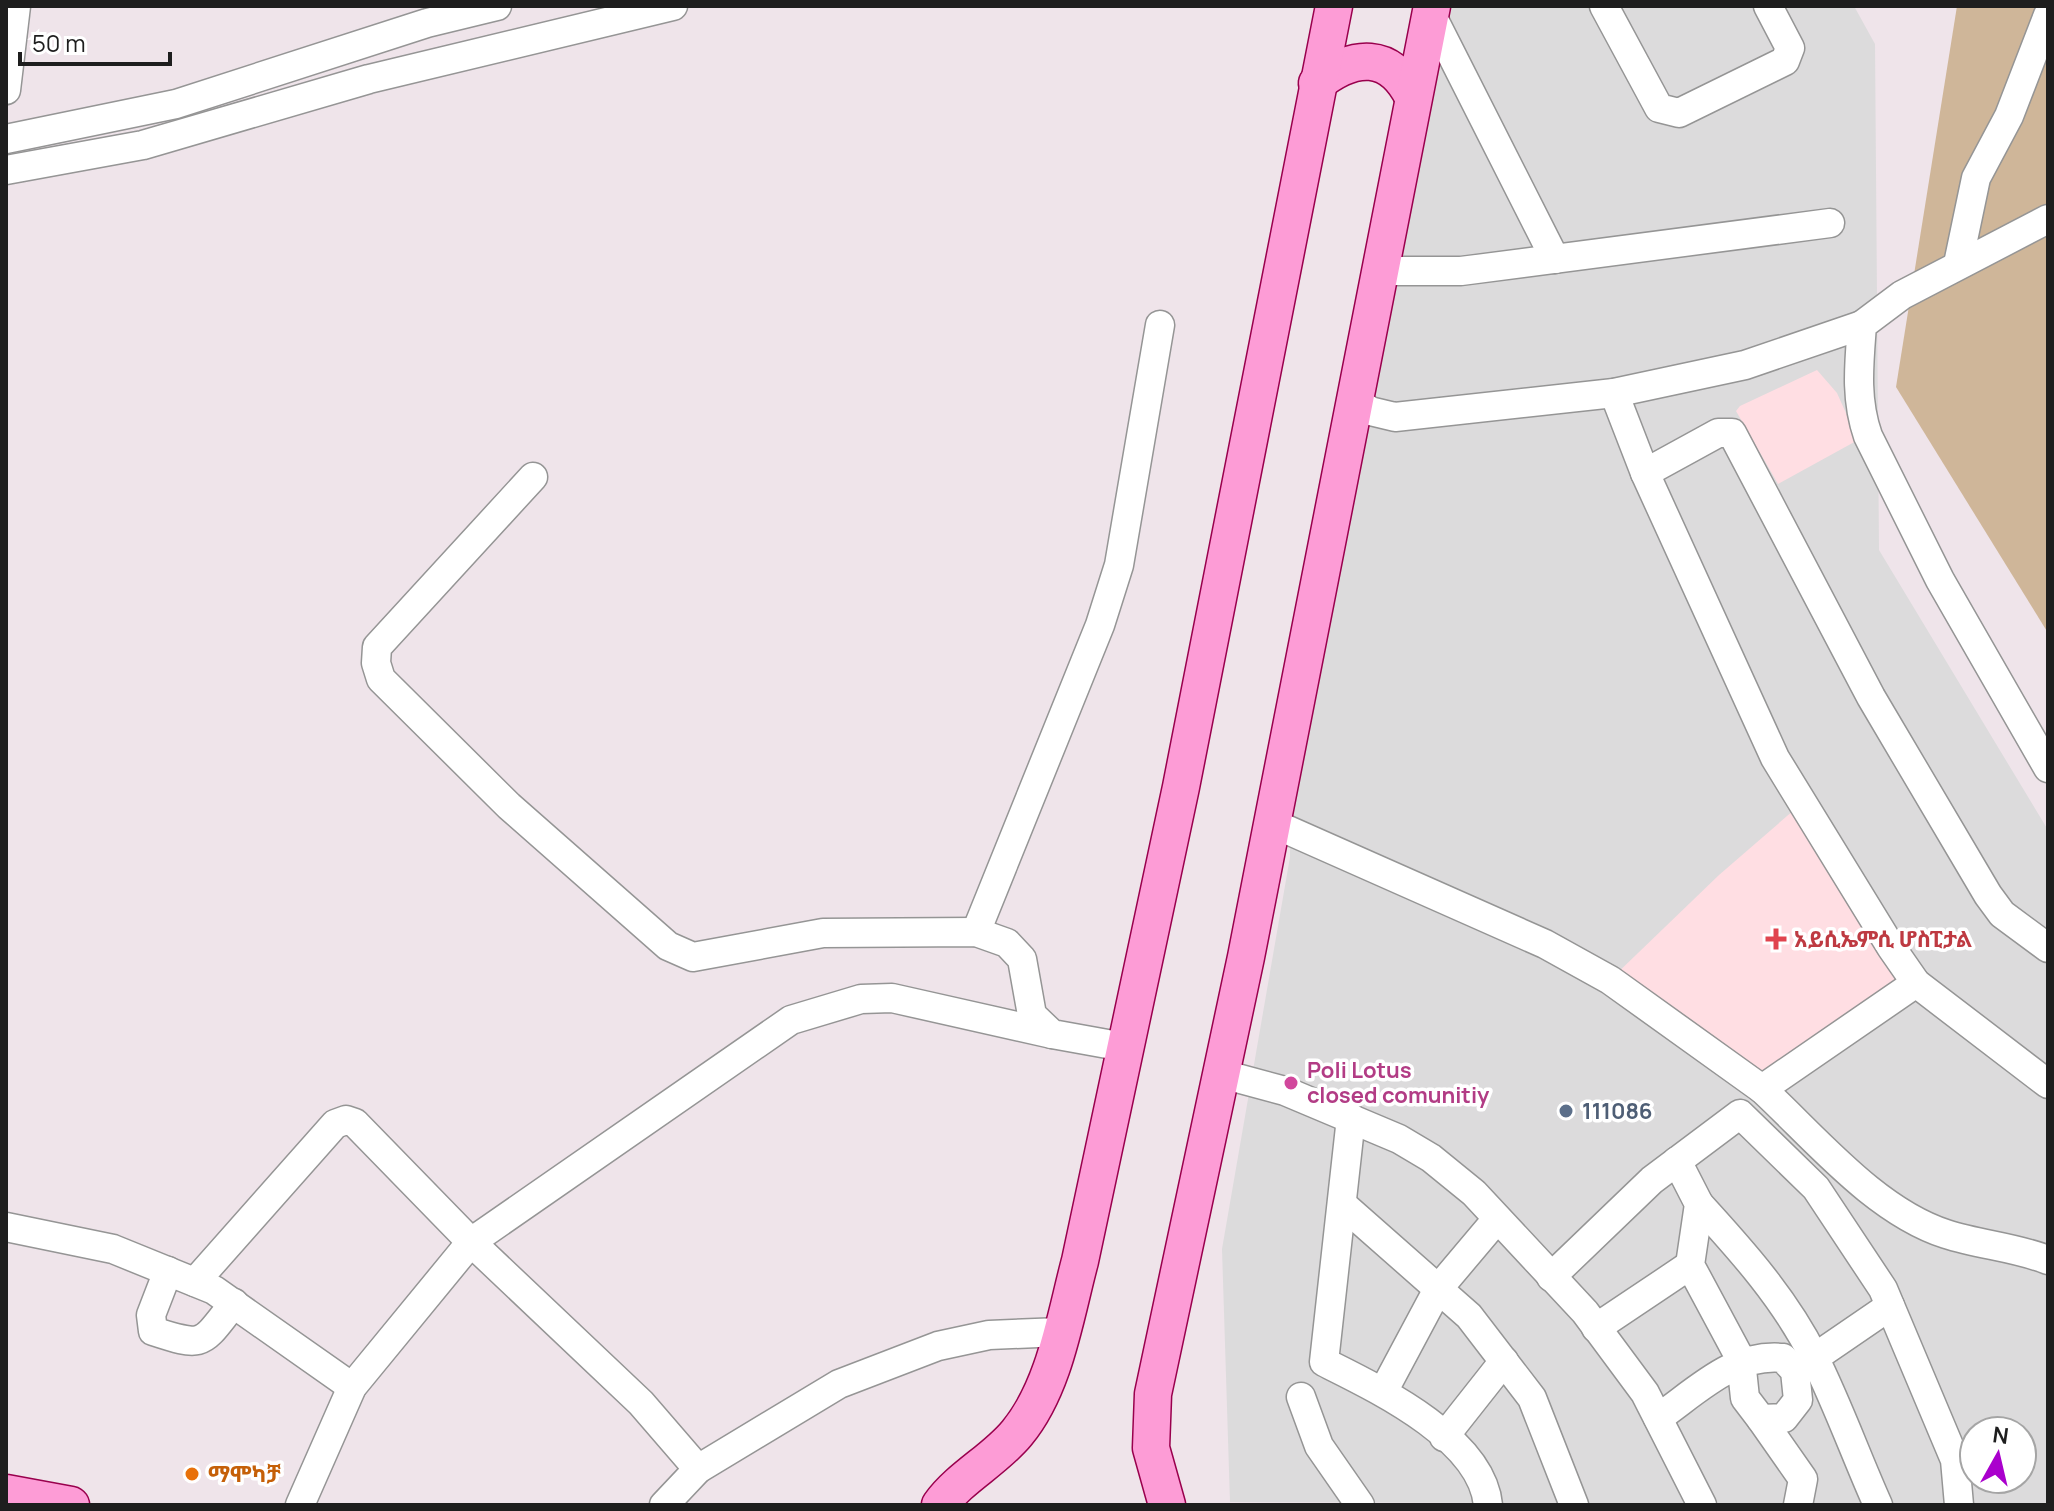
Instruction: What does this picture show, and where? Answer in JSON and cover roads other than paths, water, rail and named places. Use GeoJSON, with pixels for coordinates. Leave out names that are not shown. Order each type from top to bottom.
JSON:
{"type":"FeatureCollection","features":[{"type":"Feature","properties":{"kind":"main road"},"geometry":{"type":"LineString","coordinates":[[940,1505],[1016,1434],[1034,1407],[1061,1332],[1080,1261],[1181,787],[1334,6]]}},
{"type":"Feature","properties":{"kind":"main road"},"geometry":{"type":"LineString","coordinates":[[1167,1505],[1157,1481],[1149,1424],[1176,1281],[1222,1074],[1431,10]]}},
{"type":"Feature","properties":{"kind":"main road"},"geometry":{"type":"LineString","coordinates":[[1317,83],[1338,68],[1367,61],[1394,70],[1413,97]]}},
{"type":"Feature","properties":{"kind":"main road"},"geometry":{"type":"LineString","coordinates":[[6,1493],[71,1505]]}},
{"type":"Feature","properties":{"kind":"street"},"geometry":{"type":"LineString","coordinates":[[6,90],[16,6]]}},
{"type":"Feature","properties":{"kind":"street"},"geometry":{"type":"LineString","coordinates":[[6,139],[176,104],[426,14],[497,6]]}},
{"type":"Feature","properties":{"kind":"street"},"geometry":{"type":"LineString","coordinates":[[6,170],[143,145],[369,79],[673,6]]}},
{"type":"Feature","properties":{"kind":"street"},"geometry":{"type":"LineString","coordinates":[[1604,6],[1659,108],[1679,113],[1785,61],[1790,48],[1768,6]]}},
{"type":"Feature","properties":{"kind":"street"},"geometry":{"type":"LineString","coordinates":[[1431,10],[1555,259]]}},
{"type":"Feature","properties":{"kind":"street"},"geometry":{"type":"LineString","coordinates":[[1958,264],[1976,178],[2009,116],[2048,15]]}},
{"type":"Feature","properties":{"kind":"street"},"geometry":{"type":"LineString","coordinates":[[1356,401],[1370,411],[1395,417],[1614,393],[1745,365],[1862,325],[1902,295],[2048,219]]}},
{"type":"Feature","properties":{"kind":"street"},"geometry":{"type":"LineString","coordinates":[[1382,271],[1461,271],[1830,223]]}},
{"type":"Feature","properties":{"kind":"street"},"geometry":{"type":"LineString","coordinates":[[976,932],[1100,625],[1119,565],[1160,325]]}},
{"type":"Feature","properties":{"kind":"street"},"geometry":{"type":"LineString","coordinates":[[1862,325],[1858,386],[1860,413],[1868,436],[1940,580],[2048,768]]}},
{"type":"Feature","properties":{"kind":"street"},"geometry":{"type":"LineString","coordinates":[[1614,393],[1645,473],[1775,758],[1916,983],[2048,1084]]}},
{"type":"Feature","properties":{"kind":"street"},"geometry":{"type":"LineString","coordinates":[[1645,473],[1718,433],[1732,433],[1871,697],[1988,895],[2002,914],[2048,948]]}},
{"type":"Feature","properties":{"kind":"street"},"geometry":{"type":"LineString","coordinates":[[533,477],[386,633],[377,647],[376,663],[381,679],[390,689],[579,870],[668,946],[693,957],[823,933],[976,932],[1007,943],[1022,959],[1032,1015],[1052,1034]]}},
{"type":"Feature","properties":{"kind":"street"},"geometry":{"type":"LineString","coordinates":[[1272,823],[1545,944],[1610,980],[1762,1089],[1892,1210],[1945,1234],[2022,1250],[2048,1260]]}},
{"type":"Feature","properties":{"kind":"street"},"geometry":{"type":"LineString","coordinates":[[1762,1089],[1916,983]]}},
{"type":"Feature","properties":{"kind":"street"},"geometry":{"type":"LineString","coordinates":[[300,1505],[352,1387],[471,1242],[791,1020],[861,999],[892,998],[1124,1047]]}},
{"type":"Feature","properties":{"kind":"street"},"geometry":{"type":"LineString","coordinates":[[1222,1074],[1285,1091],[1351,1118],[1431,1158],[1474,1193],[1596,1328],[1645,1393],[1702,1505]]}},
{"type":"Feature","properties":{"kind":"street"},"geometry":{"type":"LineString","coordinates":[[1551,1277],[1652,1180],[1740,1114],[1816,1188],[1883,1289],[1955,1460],[1959,1505]]}},
{"type":"Feature","properties":{"kind":"street"},"geometry":{"type":"LineString","coordinates":[[1351,1118],[1324,1362],[1426,1418],[1473,1466],[1488,1505]]}},
{"type":"Feature","properties":{"kind":"street"},"geometry":{"type":"LineString","coordinates":[[195,1282],[335,1124],[346,1120],[355,1123],[471,1242],[641,1403],[698,1469]]}},
{"type":"Feature","properties":{"kind":"street"},"geometry":{"type":"LineString","coordinates":[[1677,1161],[1699,1204],[1758,1268],[1878,1505]]}},
{"type":"Feature","properties":{"kind":"street"},"geometry":{"type":"LineString","coordinates":[[1699,1204],[1690,1265],[1741,1360],[1745,1398],[1803,1479],[1798,1505]]}},
{"type":"Feature","properties":{"kind":"street"},"geometry":{"type":"LineString","coordinates":[[1343,1205],[1469,1316],[1504,1361],[1532,1398],[1574,1505]]}},
{"type":"Feature","properties":{"kind":"street"},"geometry":{"type":"LineString","coordinates":[[1383,1392],[1438,1289],[1497,1219]]}},
{"type":"Feature","properties":{"kind":"street"},"geometry":{"type":"LineString","coordinates":[[6,1227],[113,1249],[195,1282],[234,1303],[352,1387]]}},
{"type":"Feature","properties":{"kind":"street"},"geometry":{"type":"LineString","coordinates":[[1596,1328],[1690,1265]]}},
{"type":"Feature","properties":{"kind":"street"},"geometry":{"type":"LineString","coordinates":[[168,1271],[151,1315],[153,1331],[190,1343],[206,1339],[234,1303]]}},
{"type":"Feature","properties":{"kind":"street"},"geometry":{"type":"LineString","coordinates":[[1761,1419],[1784,1418],[1798,1400],[1805,1364],[1890,1306]]}},
{"type":"Feature","properties":{"kind":"street"},"geometry":{"type":"LineString","coordinates":[[664,1505],[698,1469],[839,1384],[938,1346],[989,1335],[1061,1332]]}},
{"type":"Feature","properties":{"kind":"street"},"geometry":{"type":"LineString","coordinates":[[1658,1418],[1741,1360],[1762,1356],[1805,1364]]}},
{"type":"Feature","properties":{"kind":"street"},"geometry":{"type":"LineString","coordinates":[[1444,1437],[1504,1361]]}},
{"type":"Feature","properties":{"kind":"street"},"geometry":{"type":"LineString","coordinates":[[1301,1397],[1319,1446],[1357,1504]]}},
{"type":"Feature","properties":{"kind":"place","name":"አይሲኤምሲ ሆስፒታል"},"geometry":{"type":"Point","coordinates":[1776,939]}},
{"type":"Feature","properties":{"kind":"place","name":"Poli Lotus closed comunitiy"},"geometry":{"type":"Point","coordinates":[1291,1083]}},
{"type":"Feature","properties":{"kind":"place","name":"111086"},"geometry":{"type":"Point","coordinates":[1566,1111]}},
{"type":"Feature","properties":{"kind":"place","name":"ማሞካቻ"},"geometry":{"type":"Point","coordinates":[192,1474]}}]}
